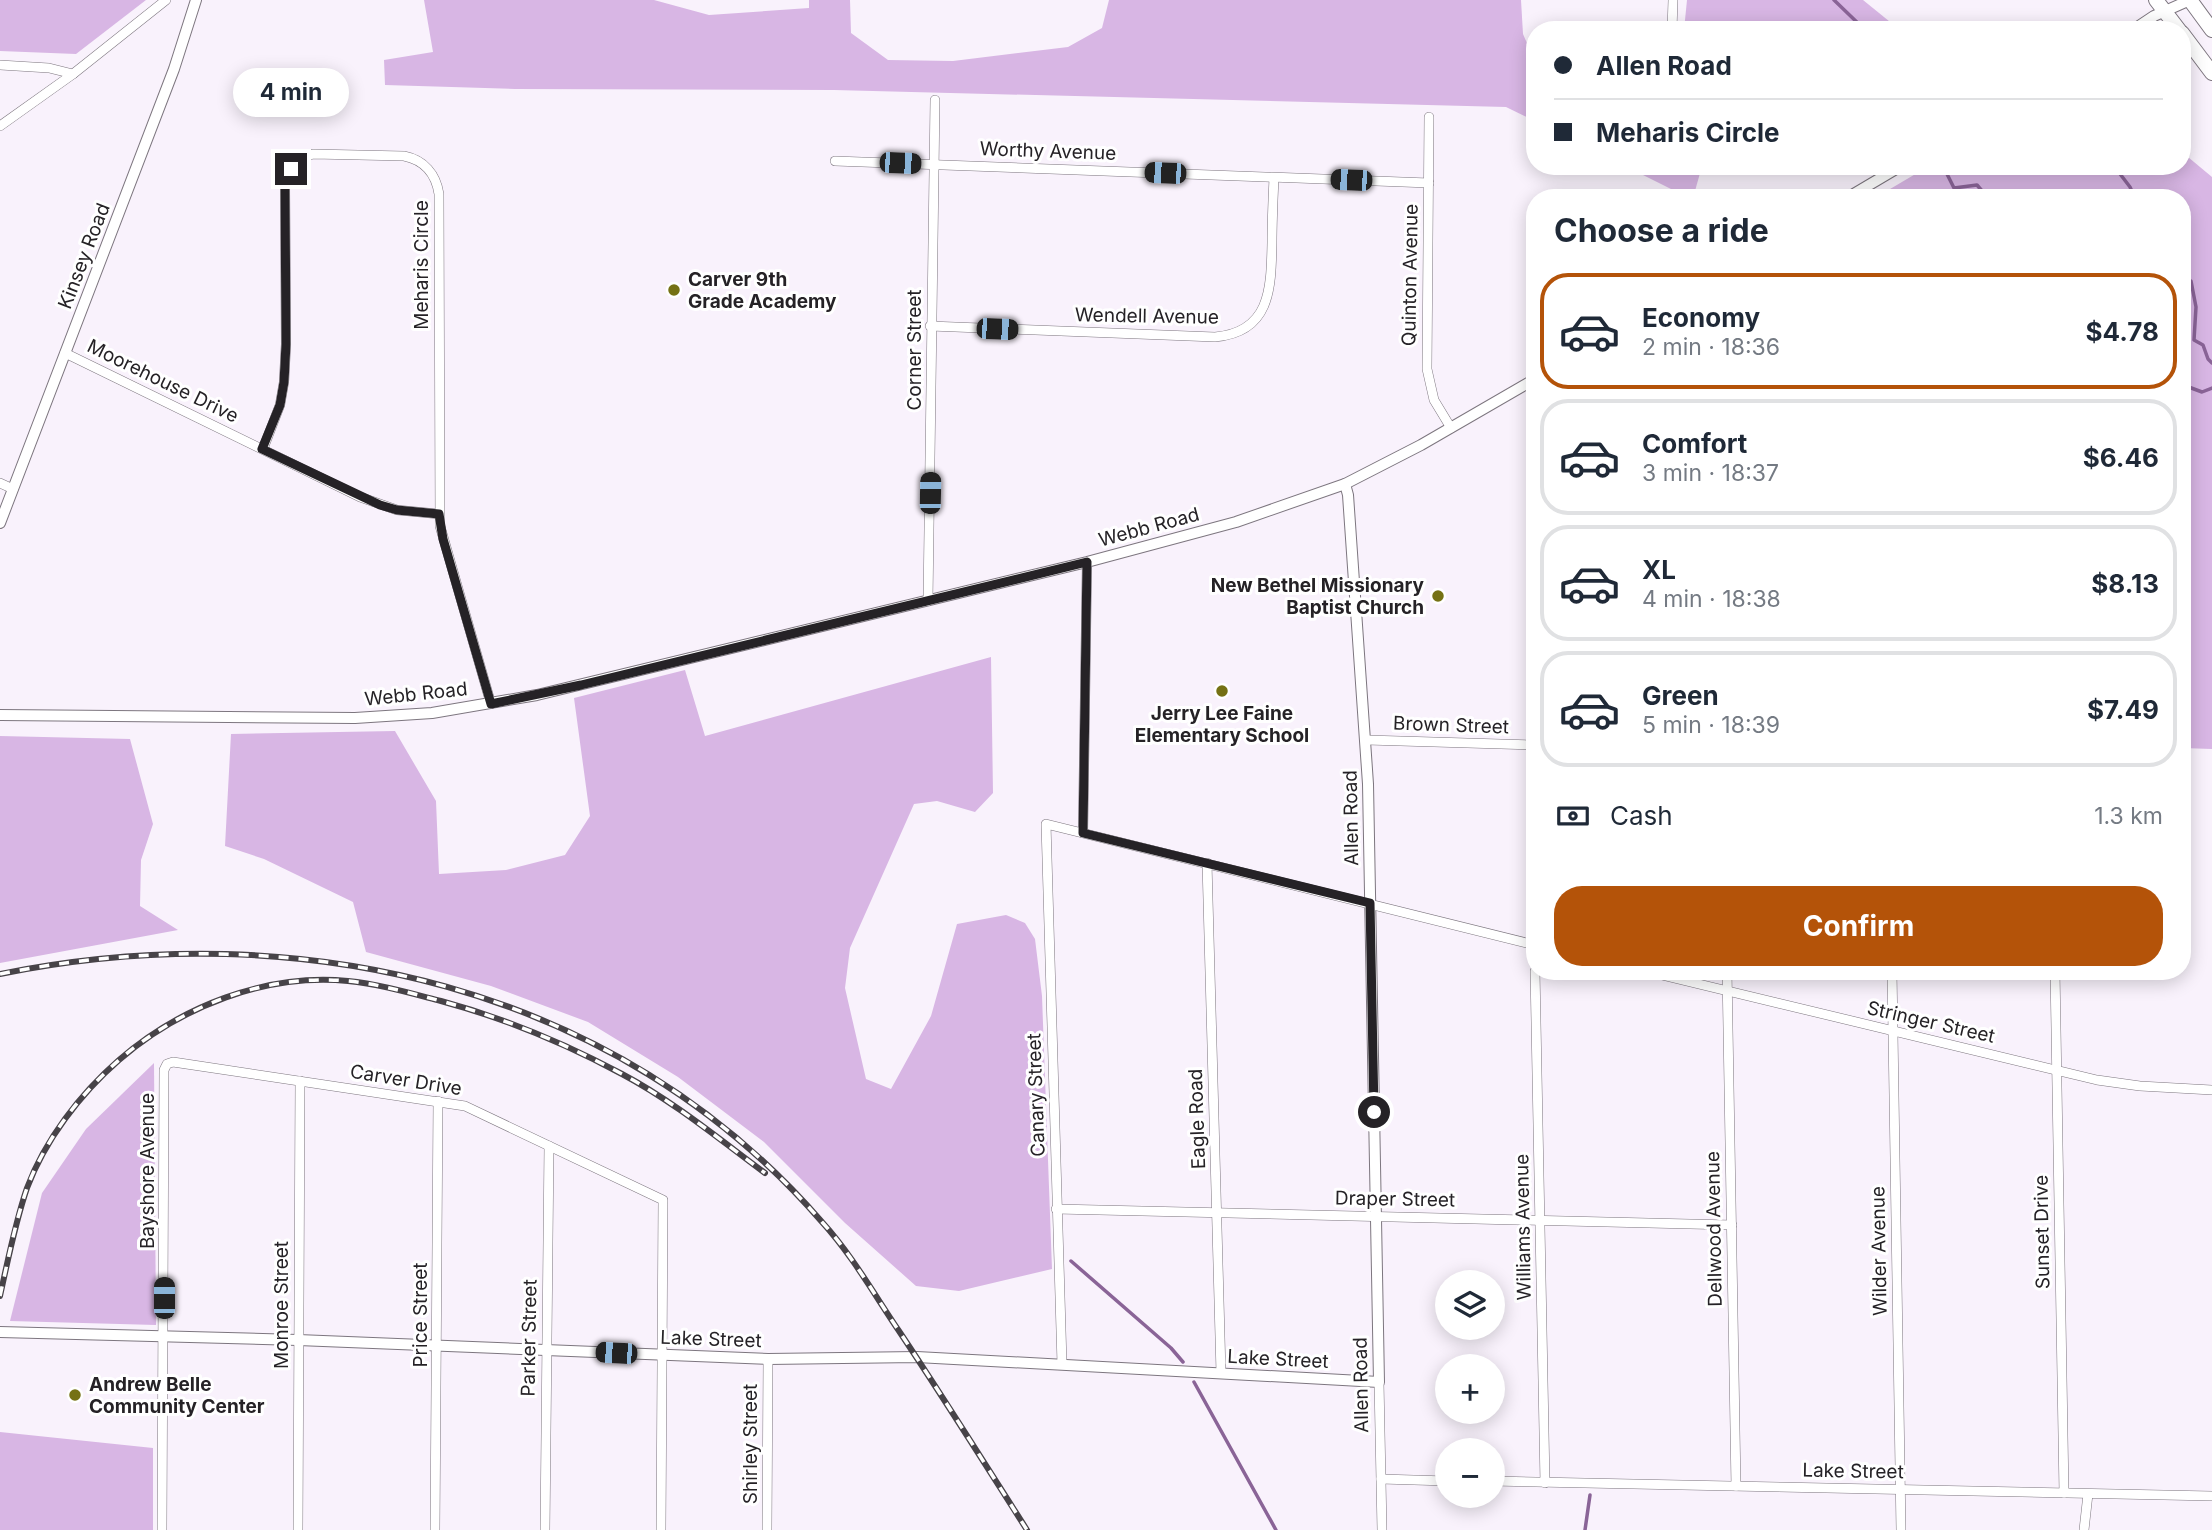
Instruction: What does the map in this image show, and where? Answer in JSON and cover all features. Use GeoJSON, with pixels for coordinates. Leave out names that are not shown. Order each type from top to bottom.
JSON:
{"type":"FeatureCollection","features":[{"type":"Feature","properties":{"kind":"highway"},"geometry":{"type":"LineString","coordinates":[[2190,0],[2212,30]]}},
{"type":"Feature","properties":{"kind":"highway"},"geometry":{"type":"LineString","coordinates":[[2161,6],[2173,21]]}},
{"type":"Feature","properties":{"kind":"highway"},"geometry":{"type":"LineString","coordinates":[[2191,45],[2212,73]]}},
{"type":"Feature","properties":{"kind":"street"},"geometry":{"type":"LineString","coordinates":[[0,126],[73,74],[166,0]]}},
{"type":"Feature","properties":{"kind":"street","name":"Kinsey Road"},"geometry":{"type":"LineString","coordinates":[[0,523],[174,69],[196,0]]}},
{"type":"Feature","properties":{"kind":"street"},"geometry":{"type":"LineString","coordinates":[[1672,21],[1673,0]]}},
{"type":"Feature","properties":{"kind":"street"},"geometry":{"type":"LineString","coordinates":[[2144,21],[2161,6],[2190,0]]}},
{"type":"Feature","properties":{"kind":"street"},"geometry":{"type":"LineString","coordinates":[[0,65],[49,68],[73,74]]}},
{"type":"Feature","properties":{"kind":"street","name":"Corner Street"},"geometry":{"type":"LineString","coordinates":[[928,601],[935,100]]}},
{"type":"Feature","properties":{"kind":"street","name":"Quinton Avenue"},"geometry":{"type":"LineString","coordinates":[[1429,117],[1427,369],[1434,400],[1451,428]]}},
{"type":"Feature","properties":{"kind":"street","name":"Meharis Circle"},"geometry":{"type":"LineString","coordinates":[[262,449],[280,405],[284,382],[285,187],[288,175],[295,164],[313,154],[410,158],[428,168],[436,180],[439,194],[439,514],[443,539],[491,704]]}},
{"type":"Feature","properties":{"kind":"street","name":"Worthy Avenue"},"geometry":{"type":"LineString","coordinates":[[835,161],[1429,183]]}},
{"type":"Feature","properties":{"kind":"street"},"geometry":{"type":"LineString","coordinates":[[1862,189],[1886,175]]}},
{"type":"Feature","properties":{"kind":"street","name":"Wendell Avenue"},"geometry":{"type":"LineString","coordinates":[[930,326],[1214,337],[1239,331],[1258,316],[1269,294],[1274,178]]}},
{"type":"Feature","properties":{"kind":"street","name":"Moorehouse Drive"},"geometry":{"type":"LineString","coordinates":[[65,353],[380,505],[406,512],[439,514]]}},
{"type":"Feature","properties":{"kind":"street","name":"Webb Road"},"geometry":{"type":"LineString","coordinates":[[0,715],[355,718],[432,713],[581,685],[1087,562],[1236,522],[1345,484],[1451,428],[1526,384]]}},
{"type":"Feature","properties":{"kind":"street"},"geometry":{"type":"LineString","coordinates":[[0,483],[13,489]]}},
{"type":"Feature","properties":{"kind":"street","name":"Allen Road"},"geometry":{"type":"LineString","coordinates":[[1345,484],[1367,740],[1382,1530]]}},
{"type":"Feature","properties":{"kind":"street"},"geometry":{"type":"LineString","coordinates":[[1087,562],[1083,833],[1526,943]]}},
{"type":"Feature","properties":{"kind":"street","name":"Brown Street"},"geometry":{"type":"LineString","coordinates":[[1367,740],[1526,745]]}},
{"type":"Feature","properties":{"kind":"street","name":"Canary Street"},"geometry":{"type":"LineString","coordinates":[[1062,1364],[1046,824],[1083,833]]}},
{"type":"Feature","properties":{"kind":"street","name":"Eagle Road"},"geometry":{"type":"LineString","coordinates":[[1207,863],[1221,1373]]}},
{"type":"Feature","properties":{"kind":"street","name":"Williams Avenue"},"geometry":{"type":"LineString","coordinates":[[1535,980],[1545,1483]]}},
{"type":"Feature","properties":{"kind":"street","name":"Stringer Street"},"geometry":{"type":"LineString","coordinates":[[1682,980],[2118,1084],[2212,1090]]}},
{"type":"Feature","properties":{"kind":"street","name":"Dellwood Avenue"},"geometry":{"type":"LineString","coordinates":[[1727,980],[1736,1486]]}},
{"type":"Feature","properties":{"kind":"street","name":"Wilder Avenue"},"geometry":{"type":"LineString","coordinates":[[1892,980],[1901,1530]]}},
{"type":"Feature","properties":{"kind":"street","name":"Sunset Drive"},"geometry":{"type":"LineString","coordinates":[[2055,980],[2064,1493]]}},
{"type":"Feature","properties":{"kind":"street","name":"Carver Drive"},"geometry":{"type":"LineString","coordinates":[[167,1064],[173,1062],[465,1106],[663,1200],[663,1355]]}},
{"type":"Feature","properties":{"kind":"street","name":"Bayshore Avenue"},"geometry":{"type":"LineString","coordinates":[[162,1530],[164,1070],[167,1064]]}},
{"type":"Feature","properties":{"kind":"street","name":"Monroe Street"},"geometry":{"type":"LineString","coordinates":[[298,1530],[300,1081]]}},
{"type":"Feature","properties":{"kind":"street","name":"Price Street"},"geometry":{"type":"LineString","coordinates":[[435,1530],[438,1101]]}},
{"type":"Feature","properties":{"kind":"street","name":"Parker Street"},"geometry":{"type":"LineString","coordinates":[[545,1530],[549,1146]]}},
{"type":"Feature","properties":{"kind":"street","name":"Draper Street"},"geometry":{"type":"LineString","coordinates":[[1056,1209],[1732,1225]]}},
{"type":"Feature","properties":{"kind":"street","name":"Lake Street"},"geometry":{"type":"LineString","coordinates":[[0,1332],[163,1335],[768,1359],[917,1357],[1379,1382]]}},
{"type":"Feature","properties":{"kind":"street"},"geometry":{"type":"LineString","coordinates":[[661,1530],[663,1355]]}},
{"type":"Feature","properties":{"kind":"street","name":"Shirley Street"},"geometry":{"type":"LineString","coordinates":[[767,1530],[768,1359]]}},
{"type":"Feature","properties":{"kind":"street"},"geometry":{"type":"LineString","coordinates":[[1381,1479],[1435,1480]]}},
{"type":"Feature","properties":{"kind":"street","name":"Lake Street"},"geometry":{"type":"LineString","coordinates":[[1505,1482],[2212,1496]]}},
{"type":"Feature","properties":{"kind":"street"},"geometry":{"type":"LineString","coordinates":[[2084,1530],[2088,1494]]}},
{"type":"Feature","properties":{"kind":"shaded area"},"geometry":{"type":"Polygon","coordinates":[[[0,0],[146,0],[76,54],[0,51],[0,0]]]}},
{"type":"Feature","properties":{"kind":"shaded area"},"geometry":{"type":"Polygon","coordinates":[[[424,0],[654,0],[709,15],[809,8],[809,0],[850,0],[851,33],[888,60],[953,61],[1068,47],[1102,28],[1109,0],[1521,0],[1523,34],[1526,41],[1526,117],[1506,107],[834,90],[515,89],[385,85],[384,60],[433,52],[424,0]]]}},
{"type":"Feature","properties":{"kind":"shaded area"},"geometry":{"type":"Polygon","coordinates":[[[1687,0],[1863,0],[1889,21],[1685,21],[1687,0]]]}},
{"type":"Feature","properties":{"kind":"shaded area"},"geometry":{"type":"Polygon","coordinates":[[[2191,160],[2212,177],[2212,749],[2191,748],[2191,189],[1890,189],[1914,175],[2191,175],[2191,160]]]}},
{"type":"Feature","properties":{"kind":"shaded area"},"geometry":{"type":"Polygon","coordinates":[[[1643,175],[1699,175],[1696,189],[1671,189],[1643,175]]]}},
{"type":"Feature","properties":{"kind":"shaded area"},"geometry":{"type":"Polygon","coordinates":[[[991,657],[993,793],[975,812],[937,801],[914,804],[850,948],[845,988],[866,1079],[891,1089],[931,1016],[957,924],[1006,915],[1025,923],[1035,939],[1042,996],[1052,1269],[959,1291],[916,1286],[845,1223],[764,1142],[678,1077],[588,1022],[491,986],[366,952],[353,902],[264,859],[225,846],[231,734],[395,731],[436,801],[439,874],[506,870],[565,855],[590,816],[574,698],[685,670],[705,736],[991,657]]]}},
{"type":"Feature","properties":{"kind":"shaded area"},"geometry":{"type":"Polygon","coordinates":[[[0,736],[130,739],[153,824],[141,860],[140,906],[178,930],[0,963],[0,736]]]}},
{"type":"Feature","properties":{"kind":"shaded area"},"geometry":{"type":"Polygon","coordinates":[[[154,1063],[156,1325],[10,1321],[42,1193],[86,1129],[154,1063]]]}},
{"type":"Feature","properties":{"kind":"shaded area"},"geometry":{"type":"Polygon","coordinates":[[[0,1432],[153,1448],[153,1530],[0,1530],[0,1432]]]}},
{"type":"Feature","properties":{"kind":"waterway"},"geometry":{"type":"LineString","coordinates":[[1834,0],[1856,21]]}},
{"type":"Feature","properties":{"kind":"waterway"},"geometry":{"type":"LineString","coordinates":[[1948,175],[1954,188],[1977,185],[1980,189]]}},
{"type":"Feature","properties":{"kind":"waterway"},"geometry":{"type":"LineString","coordinates":[[2121,175],[2131,189]]}},
{"type":"Feature","properties":{"kind":"waterway"},"geometry":{"type":"LineString","coordinates":[[2191,281],[2196,307],[2194,340],[2203,345],[2212,363]]}},
{"type":"Feature","properties":{"kind":"waterway"},"geometry":{"type":"LineString","coordinates":[[2191,388],[2202,392],[2212,388]]}},
{"type":"Feature","properties":{"kind":"waterway"},"geometry":{"type":"LineString","coordinates":[[1071,1261],[1171,1348],[1183,1362]]}},
{"type":"Feature","properties":{"kind":"waterway"},"geometry":{"type":"LineString","coordinates":[[1194,1382],[1276,1530]]}},
{"type":"Feature","properties":{"kind":"waterway"},"geometry":{"type":"LineString","coordinates":[[1585,1530],[1590,1495]]}},
{"type":"Feature","properties":{"kind":"railway"},"geometry":{"type":"LineString","coordinates":[[0,974],[113,958],[226,954],[337,964],[446,987],[551,1024],[649,1075],[740,1141],[833,1235],[872,1289],[1027,1530]]}},
{"type":"Feature","properties":{"kind":"railway"},"geometry":{"type":"LineString","coordinates":[[0,1296],[27,1188],[43,1153],[77,1103],[119,1060],[169,1024],[225,998],[286,983],[348,981],[383,987],[488,1015],[533,1032],[641,1085],[765,1173]]}},
{"type":"Feature","properties":{"kind":"place","name":"Carver 9th Grade Academy"},"geometry":{"type":"Point","coordinates":[674,290]}},
{"type":"Feature","properties":{"kind":"place","name":"New Bethel Missionary Baptist Church"},"geometry":{"type":"Point","coordinates":[1438,596]}},
{"type":"Feature","properties":{"kind":"place","name":"Jerry Lee Faine Elementary School"},"geometry":{"type":"Point","coordinates":[1222,691]}},
{"type":"Feature","properties":{"kind":"place","name":"Andrew Belle Community Center"},"geometry":{"type":"Point","coordinates":[75,1395]}},
{"type":"Feature","properties":{"kind":"route"},"geometry":{"type":"LineString","coordinates":[[291,169],[285,187],[284,382],[280,405],[262,449],[380,505],[415,513],[439,514],[443,539],[491,704],[581,685],[1087,562],[1083,833],[1370,903],[1374,1112]]}}]}
